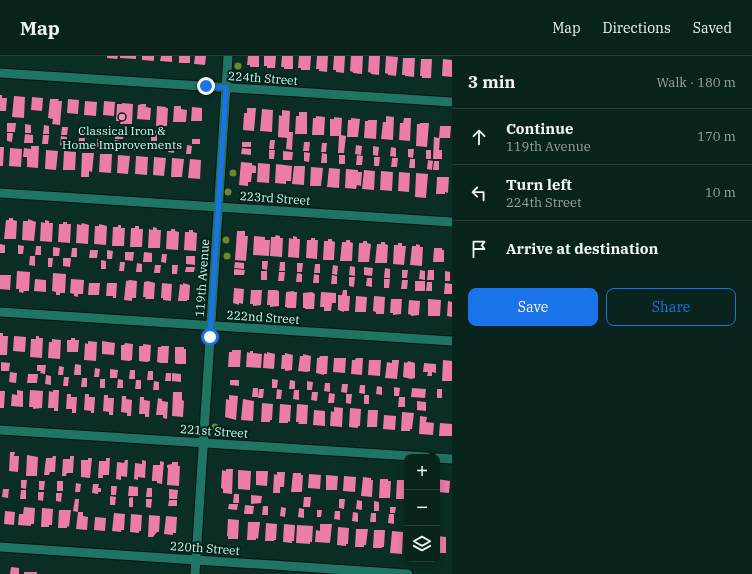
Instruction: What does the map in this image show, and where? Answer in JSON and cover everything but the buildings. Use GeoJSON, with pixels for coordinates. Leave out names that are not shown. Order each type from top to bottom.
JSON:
{"type":"FeatureCollection","features":[{"type":"Feature","properties":{"kind":"street","name":"119th Avenue"},"geometry":{"type":"LineString","coordinates":[[195,574],[228,56]]}},
{"type":"Feature","properties":{"kind":"street","name":"224th Street"},"geometry":{"type":"LineString","coordinates":[[0,73],[452,102]]}},
{"type":"Feature","properties":{"kind":"street","name":"223rd Street"},"geometry":{"type":"LineString","coordinates":[[0,193],[452,222]]}},
{"type":"Feature","properties":{"kind":"street","name":"222nd Street"},"geometry":{"type":"LineString","coordinates":[[0,312],[452,341]]}},
{"type":"Feature","properties":{"kind":"street","name":"221st Street"},"geometry":{"type":"LineString","coordinates":[[0,430],[404,456]]}},
{"type":"Feature","properties":{"kind":"street"},"geometry":{"type":"LineString","coordinates":[[440,458],[452,459]]}},
{"type":"Feature","properties":{"kind":"street","name":"220th Street"},"geometry":{"type":"LineString","coordinates":[[0,547],[408,574]]}},
{"type":"Feature","properties":{"kind":"place","name":"Classical Iron & Home Improvements"},"geometry":{"type":"Point","coordinates":[122,117]}},
{"type":"Feature","properties":{"kind":"route"},"geometry":{"type":"LineString","coordinates":[[206,86],[226,88],[210,337]]}}]}
